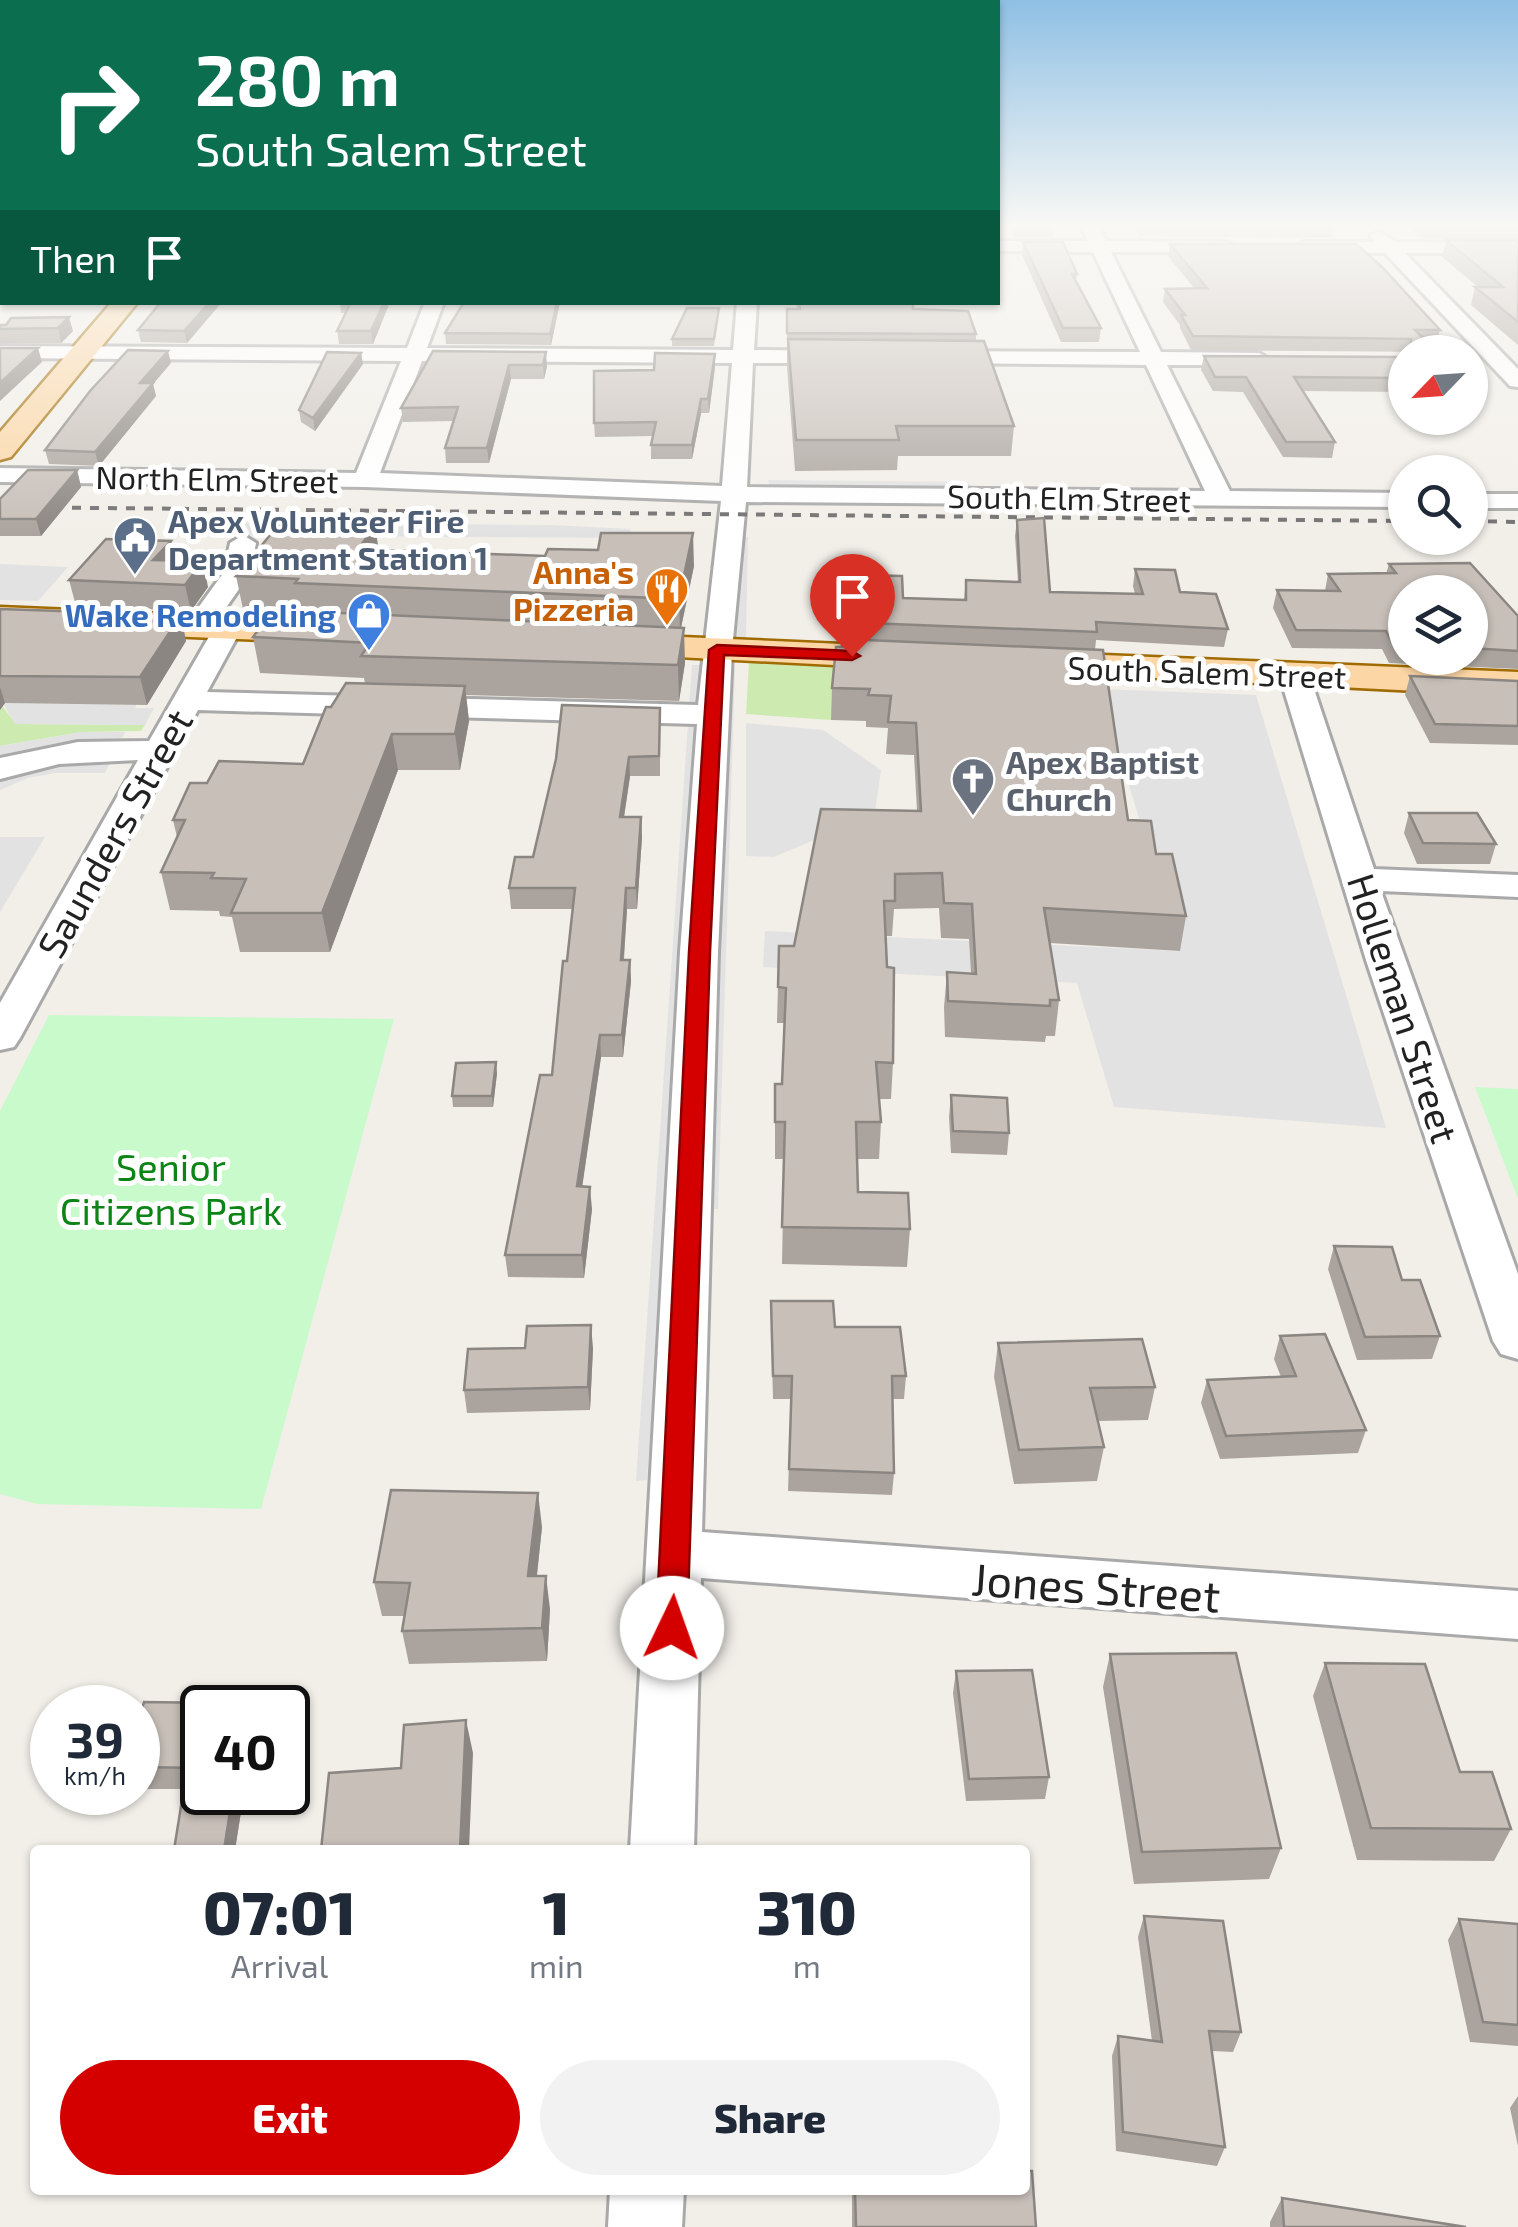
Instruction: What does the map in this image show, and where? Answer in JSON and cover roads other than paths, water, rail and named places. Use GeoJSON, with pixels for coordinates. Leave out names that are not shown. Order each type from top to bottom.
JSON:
{"type":"FeatureCollection","features":[{"type":"Feature","properties":{"kind":"main road"},"geometry":{"type":"LineString","coordinates":[[0,451],[103,329]]}},
{"type":"Feature","properties":{"kind":"main road"},"geometry":{"type":"LineString","coordinates":[[0,618],[373,634]]}},
{"type":"Feature","properties":{"kind":"main road","name":"South Salem Street"},"geometry":{"type":"LineString","coordinates":[[571,643],[1518,684]]}},
{"type":"Feature","properties":{"kind":"street"},"geometry":{"type":"LineString","coordinates":[[365,480],[426,329]]}},
{"type":"Feature","properties":{"kind":"street"},"geometry":{"type":"LineString","coordinates":[[662,1845],[700,952],[717,650],[734,494],[745,329]]}},
{"type":"Feature","properties":{"kind":"street"},"geometry":{"type":"LineString","coordinates":[[1139,329],[1221,498]]}},
{"type":"Feature","properties":{"kind":"street"},"geometry":{"type":"LineString","coordinates":[[1474,329],[1509,362],[1518,380]]}},
{"type":"Feature","properties":{"kind":"street"},"geometry":{"type":"LineString","coordinates":[[0,352],[863,357]]}},
{"type":"Feature","properties":{"kind":"street"},"geometry":{"type":"LineString","coordinates":[[903,357],[1289,360]]}},
{"type":"Feature","properties":{"kind":"street","name":"North Elm Street"},"geometry":{"type":"LineString","coordinates":[[0,475],[365,480],[734,494]]}},
{"type":"Feature","properties":{"kind":"street","name":"South Elm Street"},"geometry":{"type":"LineString","coordinates":[[734,494],[1388,500]]}},
{"type":"Feature","properties":{"kind":"street"},"geometry":{"type":"LineString","coordinates":[[1488,501],[1518,501]]}},
{"type":"Feature","properties":{"kind":"street","name":"Saunders Street"},"geometry":{"type":"LineString","coordinates":[[0,1038],[188,700],[237,572],[243,543]]}},
{"type":"Feature","properties":{"kind":"street","name":"Holleman Street"},"geometry":{"type":"LineString","coordinates":[[1294,674],[1518,1342]]}},
{"type":"Feature","properties":{"kind":"street"},"geometry":{"type":"LineString","coordinates":[[188,700],[714,716]]}},
{"type":"Feature","properties":{"kind":"street"},"geometry":{"type":"LineString","coordinates":[[0,769],[56,754],[102,749],[158,752]]}},
{"type":"Feature","properties":{"kind":"street"},"geometry":{"type":"LineString","coordinates":[[1360,878],[1518,886]]}},
{"type":"Feature","properties":{"kind":"street","name":"Jones Street"},"geometry":{"type":"LineString","coordinates":[[675,1553],[1518,1616]]}},
{"type":"Feature","properties":{"kind":"street"},"geometry":{"type":"LineString","coordinates":[[646,2227],[647,2195]]}},
{"type":"Feature","properties":{"kind":"railway"},"geometry":{"type":"LineString","coordinates":[[0,507],[1388,521]]}},
{"type":"Feature","properties":{"kind":"railway"},"geometry":{"type":"LineString","coordinates":[[1488,521],[1518,522]]}},
{"type":"Feature","properties":{"kind":"place","name":"Apex Volunteer Fire Department Station 1"},"geometry":{"type":"Point","coordinates":[135,576]}},
{"type":"Feature","properties":{"kind":"place","name":"Anna's Pizzeria"},"geometry":{"type":"Point","coordinates":[667,627]}},
{"type":"Feature","properties":{"kind":"place","name":"Wake Remodeling"},"geometry":{"type":"Point","coordinates":[369,652]}},
{"type":"Feature","properties":{"kind":"place","name":"Apex Baptist Church"},"geometry":{"type":"Point","coordinates":[973,817]}},
{"type":"Feature","properties":{"kind":"park label","name":"Senior Citizens Park"},"geometry":{"type":"Point","coordinates":[171,1188]}}]}
